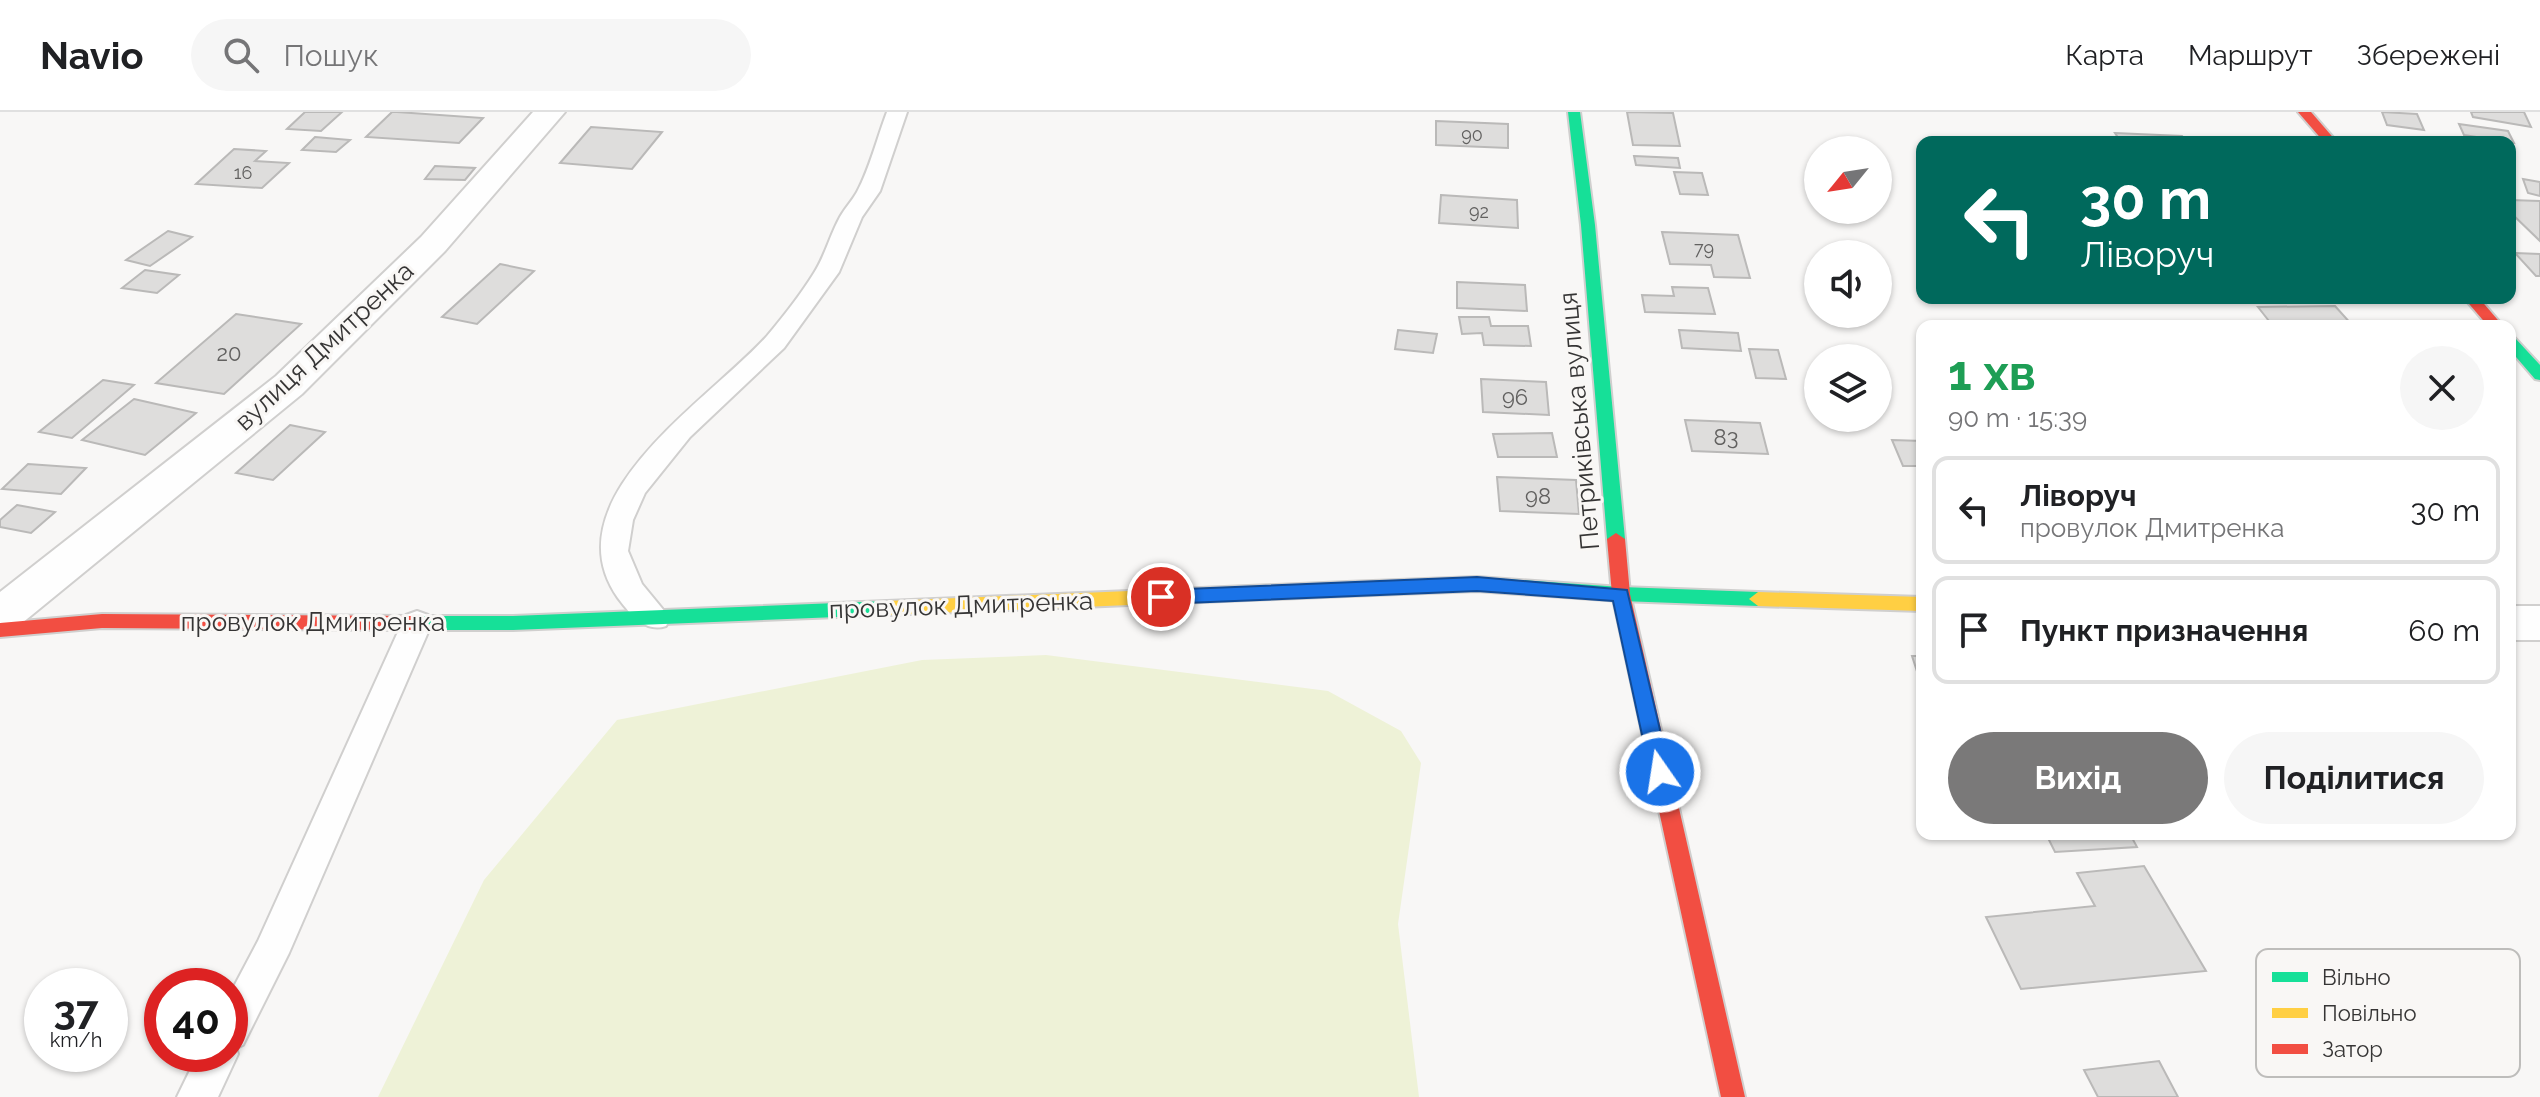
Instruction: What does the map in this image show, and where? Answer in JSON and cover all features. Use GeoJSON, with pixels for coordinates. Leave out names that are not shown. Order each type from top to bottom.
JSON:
{"type":"FeatureCollection","features":[{"type":"Feature","properties":{"kind":"street","name":"вулиця Дмитренка"},"geometry":{"type":"LineString","coordinates":[[0,616],[289,385],[433,244],[550,112]]}},
{"type":"Feature","properties":{"kind":"street","name":"Петриківська вулиця"},"geometry":{"type":"LineString","coordinates":[[1574,112],[1588,225],[1621,594],[1733,1097]]}},
{"type":"Feature","properties":{"kind":"street"},"geometry":{"type":"LineString","coordinates":[[2304,112],[2326,136]]}},
{"type":"Feature","properties":{"kind":"street"},"geometry":{"type":"LineString","coordinates":[[2476,304],[2491,320]]}},
{"type":"Feature","properties":{"kind":"street"},"geometry":{"type":"LineString","coordinates":[[2516,348],[2540,375]]}},
{"type":"Feature","properties":{"kind":"street","name":"провулок Дмитренка"},"geometry":{"type":"LineString","coordinates":[[0,630],[102,621],[417,623],[655,618],[1477,584],[1621,594],[1916,604]]}},
{"type":"Feature","properties":{"kind":"street"},"geometry":{"type":"LineString","coordinates":[[2516,623],[2540,623]]}},
{"type":"Feature","properties":{"kind":"lane"},"geometry":{"type":"LineString","coordinates":[[655,618],[629,590],[614,551],[619,520],[633,489],[681,431],[775,342],[827,272],[851,217],[869,191],[897,112]]}},
{"type":"Feature","properties":{"kind":"lane"},"geometry":{"type":"LineString","coordinates":[[248,997],[271,953],[417,623]]}},
{"type":"Feature","properties":{"kind":"lane"},"geometry":{"type":"LineString","coordinates":[[197,1097],[210,1072]]}},
{"type":"Feature","properties":{"kind":"green space"},"geometry":{"type":"Polygon","coordinates":[[[1046,655],[1328,691],[1401,731],[1421,763],[1398,924],[1419,1097],[378,1097],[484,880],[617,720],[922,660],[1046,655]]]}},
{"type":"Feature","properties":{"kind":"building"},"geometry":{"type":"Polygon","coordinates":[[[305,112],[342,112],[321,131],[287,129],[305,112]]]}},
{"type":"Feature","properties":{"kind":"building"},"geometry":{"type":"Polygon","coordinates":[[[392,112],[483,118],[459,143],[366,137],[392,112]]]}},
{"type":"Feature","properties":{"kind":"building"},"geometry":{"type":"Polygon","coordinates":[[[1627,112],[1673,113],[1680,146],[1633,145],[1627,112]]]}},
{"type":"Feature","properties":{"kind":"building"},"geometry":{"type":"Polygon","coordinates":[[[2382,112],[2417,114],[2424,130],[2387,125],[2382,112]]]}},
{"type":"Feature","properties":{"kind":"building"},"geometry":{"type":"Polygon","coordinates":[[[2471,112],[2524,112],[2531,127],[2473,117],[2471,112]]]}},
{"type":"Feature","properties":{"kind":"building"},"geometry":{"type":"Polygon","coordinates":[[[1436,121],[1508,124],[1508,148],[1436,145],[1436,121]]]}},
{"type":"Feature","properties":{"kind":"building"},"geometry":{"type":"Polygon","coordinates":[[[2459,124],[2508,131],[2510,136],[2470,136],[2464,135],[2459,124]]]}},
{"type":"Feature","properties":{"kind":"building"},"geometry":{"type":"Polygon","coordinates":[[[591,127],[662,132],[632,169],[560,163],[591,127]]]}},
{"type":"Feature","properties":{"kind":"building"},"geometry":{"type":"Polygon","coordinates":[[[2115,133],[2182,136],[2117,136],[2115,133]]]}},
{"type":"Feature","properties":{"kind":"building"},"geometry":{"type":"Polygon","coordinates":[[[315,137],[350,140],[336,152],[302,150],[315,137]]]}},
{"type":"Feature","properties":{"kind":"building"},"geometry":{"type":"Polygon","coordinates":[[[234,149],[266,151],[255,161],[289,163],[262,188],[196,184],[234,149]]]}},
{"type":"Feature","properties":{"kind":"building"},"geometry":{"type":"Polygon","coordinates":[[[1634,156],[1678,158],[1680,168],[1636,165],[1634,156]]]}},
{"type":"Feature","properties":{"kind":"building"},"geometry":{"type":"Polygon","coordinates":[[[435,166],[475,168],[465,180],[425,179],[435,166]]]}},
{"type":"Feature","properties":{"kind":"building"},"geometry":{"type":"Polygon","coordinates":[[[1674,172],[1702,173],[1708,195],[1680,194],[1674,172]]]}},
{"type":"Feature","properties":{"kind":"building"},"geometry":{"type":"Polygon","coordinates":[[[2523,179],[2540,182],[2540,196],[2528,193],[2523,179]]]}},
{"type":"Feature","properties":{"kind":"building"},"geometry":{"type":"Polygon","coordinates":[[[1441,195],[1517,200],[1518,228],[1439,223],[1441,195]]]}},
{"type":"Feature","properties":{"kind":"building"},"geometry":{"type":"Polygon","coordinates":[[[2516,200],[2540,201],[2540,241],[2516,218],[2516,200]]]}},
{"type":"Feature","properties":{"kind":"building"},"geometry":{"type":"Polygon","coordinates":[[[168,231],[192,237],[150,266],[126,260],[168,231]]]}},
{"type":"Feature","properties":{"kind":"building"},"geometry":{"type":"Polygon","coordinates":[[[1662,232],[1738,235],[1750,278],[1714,277],[1711,265],[1670,264],[1662,232]]]}},
{"type":"Feature","properties":{"kind":"building"},"geometry":{"type":"Polygon","coordinates":[[[2516,253],[2540,254],[2540,276],[2536,276],[2516,253]]]}},
{"type":"Feature","properties":{"kind":"building"},"geometry":{"type":"Polygon","coordinates":[[[500,264],[534,271],[477,324],[442,317],[500,264]]]}},
{"type":"Feature","properties":{"kind":"building"},"geometry":{"type":"Polygon","coordinates":[[[145,270],[179,275],[157,293],[122,288],[145,270]]]}},
{"type":"Feature","properties":{"kind":"building"},"geometry":{"type":"Polygon","coordinates":[[[1457,282],[1525,285],[1527,311],[1457,308],[1457,282]]]}},
{"type":"Feature","properties":{"kind":"building"},"geometry":{"type":"Polygon","coordinates":[[[1672,287],[1708,288],[1715,314],[1645,312],[1642,295],[1674,296],[1672,287]]]}},
{"type":"Feature","properties":{"kind":"building"},"geometry":{"type":"Polygon","coordinates":[[[2335,306],[2348,320],[2268,320],[2258,307],[2335,306]]]}},
{"type":"Feature","properties":{"kind":"building"},"geometry":{"type":"Polygon","coordinates":[[[236,314],[301,324],[224,394],[156,383],[236,314]]]}},
{"type":"Feature","properties":{"kind":"building"},"geometry":{"type":"Polygon","coordinates":[[[1459,317],[1489,317],[1491,326],[1528,326],[1531,346],[1484,345],[1482,333],[1462,334],[1459,317]]]}},
{"type":"Feature","properties":{"kind":"building"},"geometry":{"type":"Polygon","coordinates":[[[1398,330],[1437,334],[1433,353],[1395,349],[1398,330]]]}},
{"type":"Feature","properties":{"kind":"building"},"geometry":{"type":"Polygon","coordinates":[[[1679,330],[1738,333],[1741,351],[1682,348],[1679,330]]]}},
{"type":"Feature","properties":{"kind":"building"},"geometry":{"type":"Polygon","coordinates":[[[1749,349],[1778,350],[1786,379],[1756,378],[1749,349]]]}},
{"type":"Feature","properties":{"kind":"building"},"geometry":{"type":"Polygon","coordinates":[[[1481,379],[1546,382],[1549,415],[1483,412],[1481,379]]]}},
{"type":"Feature","properties":{"kind":"building"},"geometry":{"type":"Polygon","coordinates":[[[103,380],[134,385],[72,438],[39,432],[103,380]]]}},
{"type":"Feature","properties":{"kind":"building"},"geometry":{"type":"Polygon","coordinates":[[[134,399],[196,413],[145,455],[82,440],[134,399]]]}},
{"type":"Feature","properties":{"kind":"building"},"geometry":{"type":"Polygon","coordinates":[[[1685,420],[1760,423],[1768,454],[1692,451],[1685,420]]]}},
{"type":"Feature","properties":{"kind":"building"},"geometry":{"type":"Polygon","coordinates":[[[290,425],[325,432],[273,480],[236,473],[290,425]]]}},
{"type":"Feature","properties":{"kind":"building"},"geometry":{"type":"Polygon","coordinates":[[[1552,433],[1557,457],[1498,457],[1493,434],[1552,433]]]}},
{"type":"Feature","properties":{"kind":"building"},"geometry":{"type":"Polygon","coordinates":[[[1892,440],[1916,441],[1916,466],[1903,466],[1892,440]]]}},
{"type":"Feature","properties":{"kind":"building"},"geometry":{"type":"Polygon","coordinates":[[[28,464],[86,468],[61,494],[2,489],[28,464]]]}},
{"type":"Feature","properties":{"kind":"building"},"geometry":{"type":"Polygon","coordinates":[[[1497,477],[1576,480],[1579,514],[1500,511],[1497,477]]]}},
{"type":"Feature","properties":{"kind":"building"},"geometry":{"type":"Polygon","coordinates":[[[17,505],[55,512],[31,533],[0,527],[0,520],[17,505]]]}},
{"type":"Feature","properties":{"kind":"building"},"geometry":{"type":"Polygon","coordinates":[[[2049,840],[2133,840],[2137,847],[2055,852],[2049,840]]]}},
{"type":"Feature","properties":{"kind":"building"},"geometry":{"type":"Polygon","coordinates":[[[2144,866],[2206,971],[2021,989],[1986,917],[2095,906],[2077,873],[2144,866]]]}},
{"type":"Feature","properties":{"kind":"building"},"geometry":{"type":"Polygon","coordinates":[[[2159,1061],[2178,1097],[2098,1097],[2084,1070],[2159,1061]]]}},
{"type":"Feature","properties":{"kind":"traffic: fast"},"geometry":{"type":"LineString","coordinates":[[1574,112],[1588,225],[1616,539]]}},
{"type":"Feature","properties":{"kind":"traffic: fast"},"geometry":{"type":"LineString","coordinates":[[2516,348],[2540,375]]}},
{"type":"Feature","properties":{"kind":"traffic: fast"},"geometry":{"type":"LineString","coordinates":[[1347,589],[1477,584],[1758,599]]}},
{"type":"Feature","properties":{"kind":"traffic: fast"},"geometry":{"type":"LineString","coordinates":[[412,623],[513,623],[887,608]]}},
{"type":"Feature","properties":{"kind":"traffic: slow"},"geometry":{"type":"LineString","coordinates":[[887,608],[1347,589]]}},
{"type":"Feature","properties":{"kind":"traffic: slow"},"geometry":{"type":"LineString","coordinates":[[1758,599],[1916,604]]}},
{"type":"Feature","properties":{"kind":"traffic: jam"},"geometry":{"type":"LineString","coordinates":[[2304,112],[2326,136]]}},
{"type":"Feature","properties":{"kind":"traffic: jam"},"geometry":{"type":"LineString","coordinates":[[2476,304],[2491,320]]}},
{"type":"Feature","properties":{"kind":"traffic: jam"},"geometry":{"type":"LineString","coordinates":[[1616,539],[1621,594],[1733,1097]]}},
{"type":"Feature","properties":{"kind":"traffic: jam"},"geometry":{"type":"LineString","coordinates":[[0,630],[102,621],[412,623]]}},
{"type":"Feature","properties":{"kind":"route"},"geometry":{"type":"LineString","coordinates":[[1161,597],[1477,584],[1621,594],[1660,772]]}}]}
